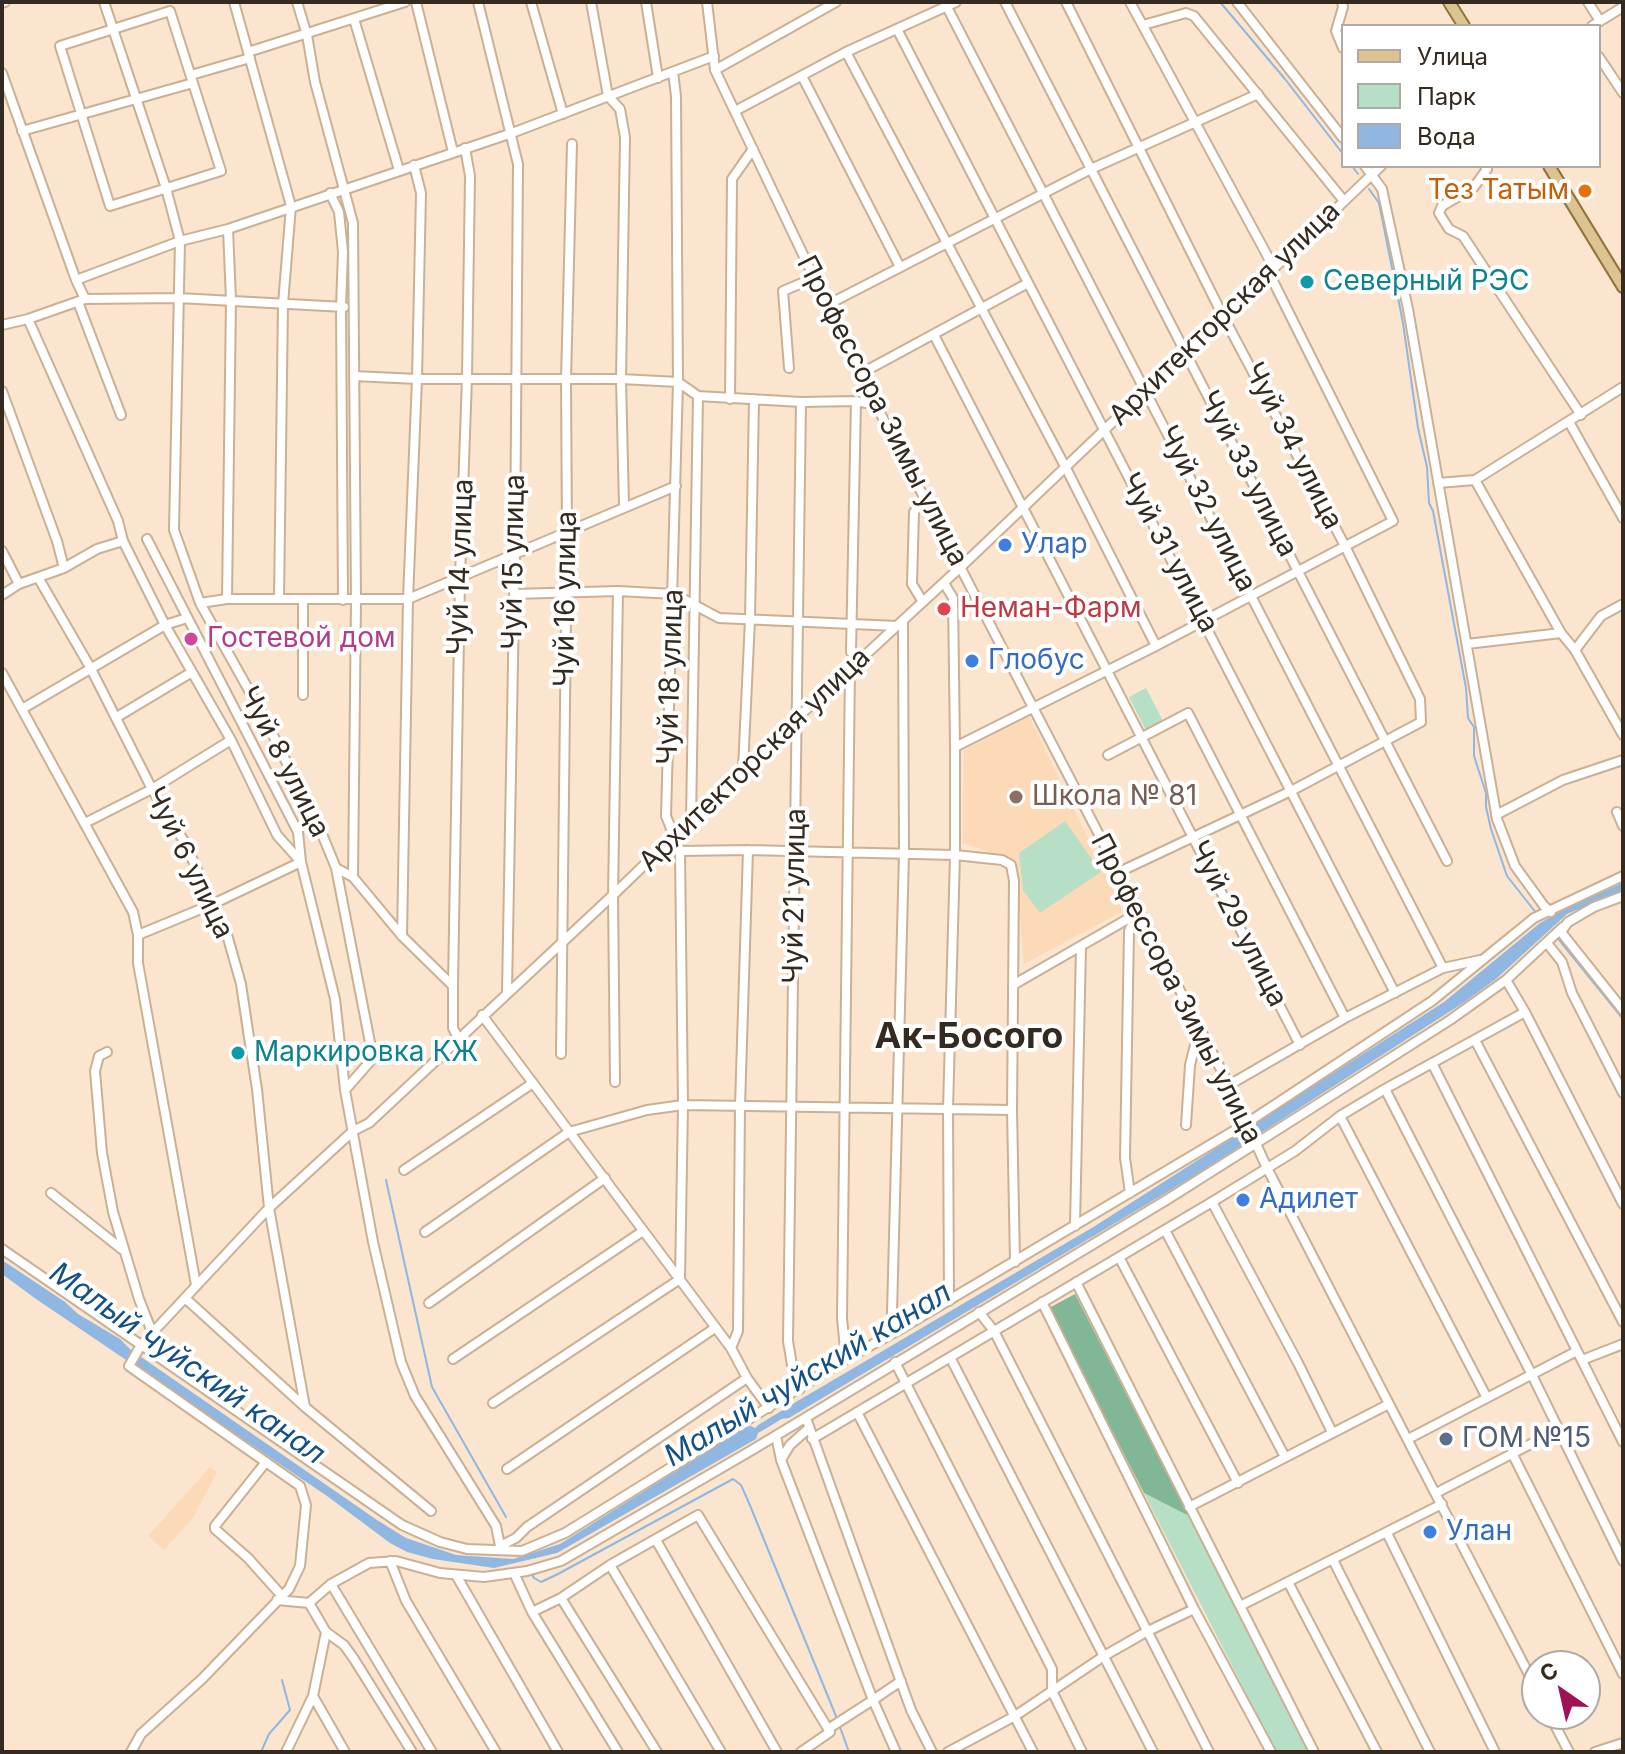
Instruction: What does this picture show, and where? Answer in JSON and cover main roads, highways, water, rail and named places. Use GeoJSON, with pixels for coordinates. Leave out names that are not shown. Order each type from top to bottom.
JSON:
{"type":"FeatureCollection","features":[{"type":"Feature","properties":{"kind":"main road"},"geometry":{"type":"LineString","coordinates":[[1449,2],[1463,24]]}},
{"type":"Feature","properties":{"kind":"main road"},"geometry":{"type":"LineString","coordinates":[[1550,168],[1623,287]]}},
{"type":"Feature","properties":{"kind":"water"},"geometry":{"type":"Polygon","coordinates":[[[1623,883],[1623,890],[1567,914],[1496,979],[1463,1003],[1194,1176],[789,1418],[779,1419],[777,1416],[784,1409],[1095,1226],[1444,1002],[1540,923],[1623,883]]]}},
{"type":"Feature","properties":{"kind":"water"},"geometry":{"type":"Polygon","coordinates":[[[2,1260],[377,1520],[406,1538],[456,1555],[513,1559],[560,1544],[749,1425],[755,1428],[765,1423],[767,1426],[756,1439],[557,1553],[494,1568],[433,1559],[407,1552],[390,1543],[327,1496],[36,1299],[2,1274],[2,1260]]]}},
{"type":"Feature","properties":{"kind":"waterway"},"geometry":{"type":"LineString","coordinates":[[1220,2],[1341,151]]}},
{"type":"Feature","properties":{"kind":"waterway"},"geometry":{"type":"LineString","coordinates":[[1354,168],[1358,174]]}},
{"type":"Feature","properties":{"kind":"waterway"},"geometry":{"type":"LineString","coordinates":[[1369,189],[1379,203],[1403,323],[1418,428],[1427,467],[1429,503],[1466,688],[1468,718],[1474,727],[1474,756],[1486,793],[1491,829],[1507,876],[1537,914]]}},
{"type":"Feature","properties":{"kind":"waterway"},"geometry":{"type":"LineString","coordinates":[[1556,936],[1623,1019]]}},
{"type":"Feature","properties":{"kind":"waterway"},"geometry":{"type":"LineString","coordinates":[[386,1180],[432,1387],[506,1517]]}},
{"type":"Feature","properties":{"kind":"waterway","name":"Малый чуйский канал"},"geometry":{"type":"LineString","coordinates":[[760,1428],[783,1414]]}},
{"type":"Feature","properties":{"kind":"waterway"},"geometry":{"type":"LineString","coordinates":[[531,1572],[541,1582],[733,1479],[741,1485],[749,1503],[838,1721]]}},
{"type":"Feature","properties":{"kind":"waterway"},"geometry":{"type":"LineString","coordinates":[[261,1752],[269,1734],[290,1710],[282,1680]]}},
{"type":"Feature","properties":{"kind":"waterway"},"geometry":{"type":"LineString","coordinates":[[840,1727],[849,1752]]}},
{"type":"Feature","properties":{"kind":"place","name":"Тез Татым"},"geometry":{"type":"Point","coordinates":[1585,191]}},
{"type":"Feature","properties":{"kind":"place","name":"Северный РЭС"},"geometry":{"type":"Point","coordinates":[1307,282]}},
{"type":"Feature","properties":{"kind":"place","name":"Улар"},"geometry":{"type":"Point","coordinates":[1005,545]}},
{"type":"Feature","properties":{"kind":"place","name":"Неман-Фарм"},"geometry":{"type":"Point","coordinates":[944,609]}},
{"type":"Feature","properties":{"kind":"place","name":"Гостевой дом"},"geometry":{"type":"Point","coordinates":[191,639]}},
{"type":"Feature","properties":{"kind":"place","name":"Глобус"},"geometry":{"type":"Point","coordinates":[972,661]}},
{"type":"Feature","properties":{"kind":"place","name":"Школа № 81"},"geometry":{"type":"Point","coordinates":[1016,797]}},
{"type":"Feature","properties":{"kind":"place","name":"Маркировка КЖ"},"geometry":{"type":"Point","coordinates":[238,1053]}},
{"type":"Feature","properties":{"kind":"place","name":"Адилет"},"geometry":{"type":"Point","coordinates":[1243,1200]}},
{"type":"Feature","properties":{"kind":"place","name":"ГОМ №15"},"geometry":{"type":"Point","coordinates":[1446,1439]}},
{"type":"Feature","properties":{"kind":"place","name":"Улан"},"geometry":{"type":"Point","coordinates":[1430,1532]}},
{"type":"Feature","properties":{"kind":"district","name":"Ак-Босого"},"geometry":{"type":"Point","coordinates":[969,1037]}}]}
